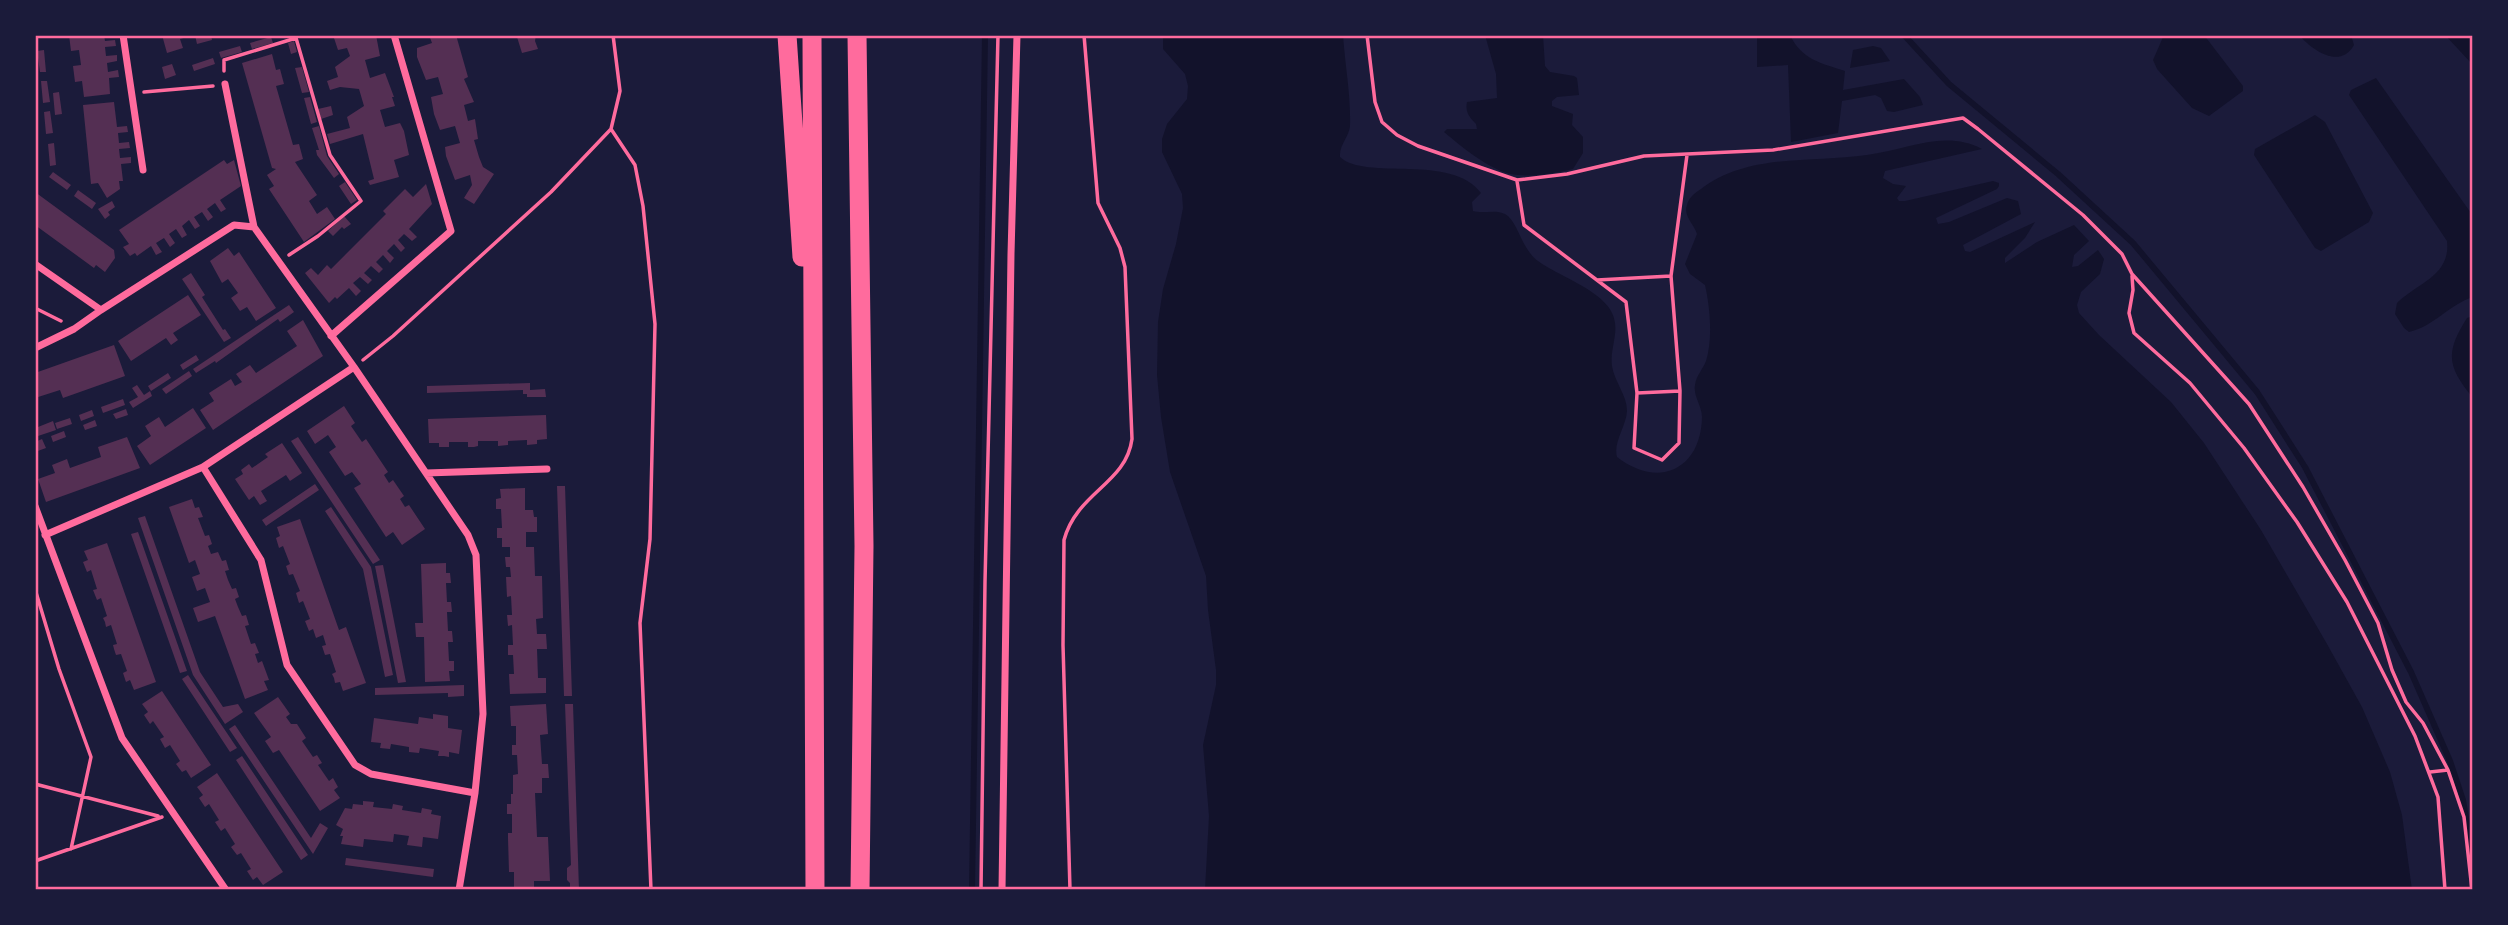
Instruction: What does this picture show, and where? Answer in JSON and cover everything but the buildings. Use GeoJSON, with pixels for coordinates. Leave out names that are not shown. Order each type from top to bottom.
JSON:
{"type":"FeatureCollection","features":[{"type":"Feature","properties":{"kind":"highway"},"geometry":{"type":"LineString","coordinates":[[787,35],[815,440]]}},
{"type":"Feature","properties":{"kind":"highway"},"geometry":{"type":"LineString","coordinates":[[812,35],[814,890]]}},
{"type":"Feature","properties":{"kind":"highway"},"geometry":{"type":"LineString","coordinates":[[857,35],[864,547],[860,890]]}},
{"type":"Feature","properties":{"kind":"street"},"geometry":{"type":"LineString","coordinates":[[123,35],[143,170]]}},
{"type":"Feature","properties":{"kind":"street"},"geometry":{"type":"LineString","coordinates":[[331,336],[451,231],[394,35]]}},
{"type":"Feature","properties":{"kind":"street"},"geometry":{"type":"LineString","coordinates":[[1002,890],[1010,282],[1017,35]]}},
{"type":"Feature","properties":{"kind":"street"},"geometry":{"type":"LineString","coordinates":[[225,84],[254,227],[468,535],[476,555],[483,714],[475,793],[459,890]]}},
{"type":"Feature","properties":{"kind":"street"},"geometry":{"type":"LineString","coordinates":[[35,348],[74,329],[234,226],[254,227]]}},
{"type":"Feature","properties":{"kind":"street"},"geometry":{"type":"LineString","coordinates":[[35,264],[101,310]]}},
{"type":"Feature","properties":{"kind":"street"},"geometry":{"type":"LineString","coordinates":[[45,535],[203,467],[354,368]]}},
{"type":"Feature","properties":{"kind":"street"},"geometry":{"type":"LineString","coordinates":[[203,467],[261,560],[287,666],[355,765],[371,774],[475,793]]}},
{"type":"Feature","properties":{"kind":"street"},"geometry":{"type":"LineString","coordinates":[[426,473],[547,469]]}},
{"type":"Feature","properties":{"kind":"street"},"geometry":{"type":"LineString","coordinates":[[35,506],[122,738],[226,890]]}},
{"type":"Feature","properties":{"kind":"path"},"geometry":{"type":"LineString","coordinates":[[354,368],[393,336],[541,201],[611,129],[620,90],[613,35]]}},
{"type":"Feature","properties":{"kind":"path"},"geometry":{"type":"LineString","coordinates":[[981,890],[985,582],[998,35]]}},
{"type":"Feature","properties":{"kind":"path"},"geometry":{"type":"LineString","coordinates":[[1070,890],[1063,645],[1064,540],[1068,526],[1079,508],[1124,465],[1132,439],[1125,268],[1120,248],[1098,203],[1084,35]]}},
{"type":"Feature","properties":{"kind":"path"},"geometry":{"type":"LineString","coordinates":[[1367,35],[1375,102],[1382,122],[1397,135],[1418,146],[1517,180],[1567,174],[1644,156],[1773,150],[1963,118],[2083,215],[2122,254],[2132,274],[2249,404],[2303,487],[2378,623],[2392,670],[2406,702],[2423,723],[2448,770],[2464,817],[2472,890]]}},
{"type":"Feature","properties":{"kind":"path"},"geometry":{"type":"LineString","coordinates":[[131,93],[225,84],[224,60],[295,36],[330,155],[361,201],[318,236],[278,262]]}},
{"type":"Feature","properties":{"kind":"path"},"geometry":{"type":"LineString","coordinates":[[611,129],[635,164],[643,206],[654,324],[650,539],[640,623],[651,890]]}},
{"type":"Feature","properties":{"kind":"path"},"geometry":{"type":"LineString","coordinates":[[1517,180],[1524,225],[1626,302],[1637,393],[1634,448],[1662,460],[1679,443],[1680,391],[1671,276],[1687,155]]}},
{"type":"Feature","properties":{"kind":"path"},"geometry":{"type":"LineString","coordinates":[[2132,274],[2133,290],[2129,313],[2134,333],[2190,383],[2244,448],[2297,522],[2347,602],[2415,736],[2438,797],[2445,890]]}},
{"type":"Feature","properties":{"kind":"path"},"geometry":{"type":"LineString","coordinates":[[1597,280],[1671,276]]}},
{"type":"Feature","properties":{"kind":"path"},"geometry":{"type":"LineString","coordinates":[[35,308],[74,329]]}},
{"type":"Feature","properties":{"kind":"path"},"geometry":{"type":"LineString","coordinates":[[1637,393],[1680,391]]}},
{"type":"Feature","properties":{"kind":"path"},"geometry":{"type":"LineString","coordinates":[[35,589],[90,757],[71,849]]}},
{"type":"Feature","properties":{"kind":"path"},"geometry":{"type":"LineString","coordinates":[[2429,772],[2448,770]]}},
{"type":"Feature","properties":{"kind":"path"},"geometry":{"type":"LineString","coordinates":[[35,784],[163,817],[35,861]]}},
{"type":"Feature","properties":{"kind":"shaded area"},"geometry":{"type":"Polygon","coordinates":[[[1163,35],[1343,35],[1350,126],[1340,157],[1352,164],[1368,167],[1430,170],[1468,181],[1481,193],[1472,202],[1473,211],[1505,214],[1532,256],[1595,294],[1605,303],[1612,312],[1615,323],[1612,366],[1627,411],[1617,446],[1617,457],[1632,467],[1647,472],[1674,469],[1694,450],[1700,435],[1702,413],[1695,385],[1706,361],[1710,323],[1705,285],[1690,274],[1685,264],[1697,234],[1686,213],[1692,196],[1719,178],[1760,165],[1867,155],[1940,141],[1968,143],[1982,149],[1885,171],[1883,178],[1893,184],[1906,186],[1897,198],[1899,201],[1993,181],[1999,183],[1997,189],[1936,218],[1938,224],[1949,222],[2007,198],[2018,201],[2021,214],[1963,245],[1965,251],[1970,252],[2035,222],[2025,238],[2005,258],[2005,263],[2037,242],[2074,225],[2089,241],[2074,255],[2072,267],[2078,266],[2098,250],[2104,259],[2100,274],[2081,292],[2077,305],[2079,313],[2171,402],[2204,443],[2261,530],[2327,644],[2362,707],[2390,772],[2402,815],[2412,890],[1205,890],[1209,816],[1203,745],[1216,685],[1216,670],[1206,576],[1170,472],[1157,375],[1158,322],[1163,289],[1183,208],[1182,194],[1162,152],[1162,139],[1167,124],[1187,99],[1188,86],[1185,74],[1163,49],[1163,35]]]}},
{"type":"Feature","properties":{"kind":"shaded area"},"geometry":{"type":"Polygon","coordinates":[[[1485,35],[1543,35],[1545,66],[1550,72],[1577,78],[1579,95],[1557,97],[1552,101],[1552,106],[1573,114],[1572,125],[1583,137],[1583,153],[1573,169],[1539,175],[1509,173],[1479,159],[1444,132],[1447,129],[1477,129],[1467,112],[1467,102],[1497,98],[1496,74],[1485,35]]]}},
{"type":"Feature","properties":{"kind":"shaded area"},"geometry":{"type":"Polygon","coordinates":[[[1757,35],[1790,35],[1806,55],[1845,71],[1843,90],[1904,79],[1920,97],[1923,105],[1894,112],[1887,111],[1881,98],[1875,95],[1842,101],[1838,133],[1791,142],[1788,65],[1757,67],[1757,35]]]}},
{"type":"Feature","properties":{"kind":"shaded area"},"geometry":{"type":"Polygon","coordinates":[[[2164,35],[2204,35],[2243,86],[2243,91],[2209,116],[2192,108],[2157,69],[2153,60],[2164,35]]]}},
{"type":"Feature","properties":{"kind":"shaded area"},"geometry":{"type":"Polygon","coordinates":[[[2299,35],[2351,35],[2354,45],[2348,52],[2334,57],[2318,51],[2299,35]]]}},
{"type":"Feature","properties":{"kind":"shaded area"},"geometry":{"type":"Polygon","coordinates":[[[2445,35],[2473,35],[2473,65],[2445,35]]]}},
{"type":"Feature","properties":{"kind":"shaded area"},"geometry":{"type":"Polygon","coordinates":[[[1873,46],[1881,48],[1890,61],[1850,68],[1853,50],[1873,46]]]}},
{"type":"Feature","properties":{"kind":"shaded area"},"geometry":{"type":"Polygon","coordinates":[[[2376,78],[2473,216],[2473,297],[2409,332],[2395,314],[2397,303],[2438,271],[2447,253],[2447,241],[2349,95],[2351,90],[2376,78]]]}},
{"type":"Feature","properties":{"kind":"shaded area"},"geometry":{"type":"Polygon","coordinates":[[[2315,115],[2325,122],[2373,213],[2369,222],[2321,251],[2315,248],[2254,155],[2255,149],[2315,115]]]}},
{"type":"Feature","properties":{"kind":"shaded area"},"geometry":{"type":"Polygon","coordinates":[[[2473,316],[2473,398],[2454,368],[2452,350],[2467,318],[2473,316]]]}},
{"type":"Feature","properties":{"kind":"waterway"},"geometry":{"type":"LineString","coordinates":[[972,890],[985,35]]}},
{"type":"Feature","properties":{"kind":"waterway"},"geometry":{"type":"LineString","coordinates":[[1904,35],[1949,84],[2058,174],[2133,243],[2257,392],[2305,467],[2411,672],[2450,761],[2463,800],[2473,860]]}}]}
